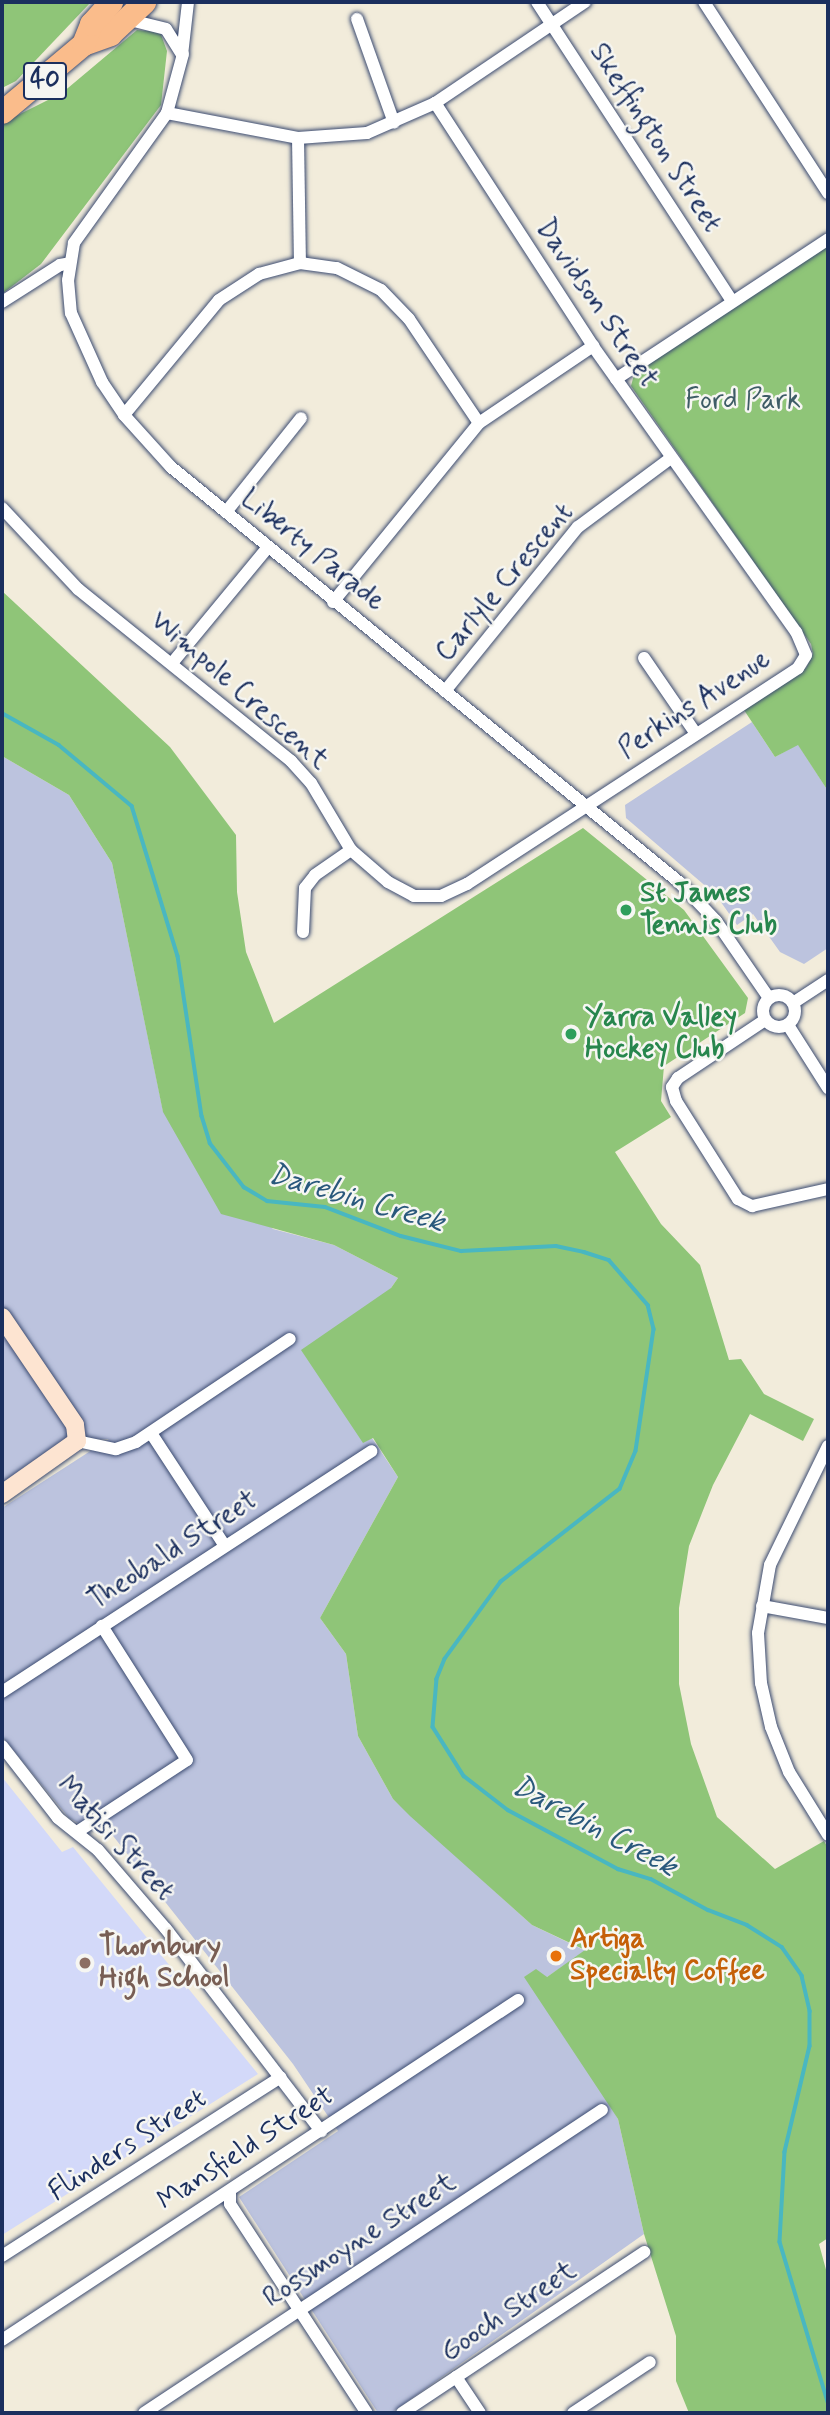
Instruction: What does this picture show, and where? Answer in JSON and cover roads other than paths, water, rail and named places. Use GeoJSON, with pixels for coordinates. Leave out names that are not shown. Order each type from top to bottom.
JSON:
{"type":"FeatureCollection","features":[{"type":"Feature","properties":{"kind":"highway","name":"40"},"geometry":{"type":"LineString","coordinates":[[2,112],[83,44],[110,34],[118,10],[144,2]]}},
{"type":"Feature","properties":{"kind":"street","name":"Liberty Parade"},"geometry":{"type":"LineString","coordinates":[[188,2],[183,54],[167,113],[83,224],[70,263],[69,297],[77,332],[124,415],[171,467],[700,902],[769,998]]}},
{"type":"Feature","properties":{"kind":"street","name":"Skeffington Street"},"geometry":{"type":"LineString","coordinates":[[537,2],[732,301]]}},
{"type":"Feature","properties":{"kind":"street"},"geometry":{"type":"LineString","coordinates":[[167,113],[298,138],[347,137],[394,123],[435,103],[585,2]]}},
{"type":"Feature","properties":{"kind":"street"},"geometry":{"type":"LineString","coordinates":[[704,2],[828,193]]}},
{"type":"Feature","properties":{"kind":"street"},"geometry":{"type":"LineString","coordinates":[[118,10],[166,29],[183,54]]}},
{"type":"Feature","properties":{"kind":"street"},"geometry":{"type":"LineString","coordinates":[[357,19],[394,123]]}},
{"type":"Feature","properties":{"kind":"street","name":"Davidson Street"},"geometry":{"type":"LineString","coordinates":[[435,103],[593,346],[796,632]]}},
{"type":"Feature","properties":{"kind":"street"},"geometry":{"type":"LineString","coordinates":[[298,138],[300,262]]}},
{"type":"Feature","properties":{"kind":"street"},"geometry":{"type":"LineString","coordinates":[[616,379],[828,239]]}},
{"type":"Feature","properties":{"kind":"street"},"geometry":{"type":"LineString","coordinates":[[124,415],[219,300],[249,279],[300,262],[337,268],[381,290],[409,319],[479,424]]}},
{"type":"Feature","properties":{"kind":"street"},"geometry":{"type":"LineString","coordinates":[[2,303],[60,265],[70,263]]}},
{"type":"Feature","properties":{"kind":"street"},"geometry":{"type":"LineString","coordinates":[[333,602],[479,424],[593,346]]}},
{"type":"Feature","properties":{"kind":"street"},"geometry":{"type":"LineString","coordinates":[[226,512],[302,418]]}},
{"type":"Feature","properties":{"kind":"street","name":"Carlyle Crescent"},"geometry":{"type":"LineString","coordinates":[[444,691],[578,527],[671,458]]}},
{"type":"Feature","properties":{"kind":"street","name":"Wimpole Crescent"},"geometry":{"type":"LineString","coordinates":[[2,508],[78,589],[173,662],[291,761],[311,783],[351,850],[388,882],[414,896],[441,896],[467,884],[584,804]]}},
{"type":"Feature","properties":{"kind":"street"},"geometry":{"type":"LineString","coordinates":[[173,662],[268,547]]}},
{"type":"Feature","properties":{"kind":"street","name":"Perkins Avenue"},"geometry":{"type":"LineString","coordinates":[[584,804],[798,668],[806,654],[796,632]]}},
{"type":"Feature","properties":{"kind":"street"},"geometry":{"type":"LineString","coordinates":[[644,658],[696,734]]}},
{"type":"Feature","properties":{"kind":"street"},"geometry":{"type":"LineString","coordinates":[[303,932],[305,888],[316,875],[351,850]]}},
{"type":"Feature","properties":{"kind":"street"},"geometry":{"type":"LineString","coordinates":[[793,1003],[828,980]]}},
{"type":"Feature","properties":{"kind":"street"},"geometry":{"type":"LineString","coordinates":[[780,995],[793,1003],[795,1017],[788,1025],[777,1028],[765,1020],[763,1009],[769,998],[780,995]]}},
{"type":"Feature","properties":{"kind":"street"},"geometry":{"type":"LineString","coordinates":[[765,1020],[678,1078],[672,1087],[676,1101],[738,1199],[752,1206],[828,1189]]}},
{"type":"Feature","properties":{"kind":"street"},"geometry":{"type":"LineString","coordinates":[[788,1025],[828,1088]]}},
{"type":"Feature","properties":{"kind":"street"},"geometry":{"type":"LineString","coordinates":[[2,1317],[75,1425],[77,1441]]}},
{"type":"Feature","properties":{"kind":"street"},"geometry":{"type":"LineString","coordinates":[[2,1494],[77,1441],[116,1449],[151,1433],[289,1339]]}},
{"type":"Feature","properties":{"kind":"street"},"geometry":{"type":"LineString","coordinates":[[151,1433],[225,1546]]}},
{"type":"Feature","properties":{"kind":"street"},"geometry":{"type":"LineString","coordinates":[[828,1446],[783,1533],[761,1606],[760,1671],[771,1727],[789,1772],[828,1835]]}},
{"type":"Feature","properties":{"kind":"street","name":"Theobald Street"},"geometry":{"type":"LineString","coordinates":[[2,1692],[371,1451]]}},
{"type":"Feature","properties":{"kind":"street"},"geometry":{"type":"LineString","coordinates":[[761,1606],[828,1618]]}},
{"type":"Feature","properties":{"kind":"street"},"geometry":{"type":"LineString","coordinates":[[77,1832],[187,1760],[102,1626]]}},
{"type":"Feature","properties":{"kind":"street","name":"Matisi Street"},"geometry":{"type":"LineString","coordinates":[[2,1746],[58,1818],[77,1832],[122,1877],[321,2131]]}},
{"type":"Feature","properties":{"kind":"street","name":"Mansfield Street"},"geometry":{"type":"LineString","coordinates":[[2,2340],[188,2216],[212,2197],[230,2191],[518,2000]]}},
{"type":"Feature","properties":{"kind":"street","name":"Flinders Street"},"geometry":{"type":"LineString","coordinates":[[2,2256],[281,2077]]}},
{"type":"Feature","properties":{"kind":"street","name":"Rossmoyne Street"},"geometry":{"type":"LineString","coordinates":[[144,2413],[602,2110]]}},
{"type":"Feature","properties":{"kind":"street"},"geometry":{"type":"LineString","coordinates":[[230,2191],[230,2204],[367,2413]]}},
{"type":"Feature","properties":{"kind":"street","name":"Gooch Street"},"geometry":{"type":"LineString","coordinates":[[402,2413],[644,2252]]}},
{"type":"Feature","properties":{"kind":"street"},"geometry":{"type":"LineString","coordinates":[[573,2413],[650,2362]]}},
{"type":"Feature","properties":{"kind":"street"},"geometry":{"type":"LineString","coordinates":[[456,2377],[480,2413]]}},
{"type":"Feature","properties":{"kind":"waterway","name":"Darebin Creek"},"geometry":{"type":"LineString","coordinates":[[2,713],[59,745],[132,806],[178,956],[202,1116],[210,1143],[244,1187],[267,1201],[325,1207],[401,1236],[461,1251],[556,1246],[584,1252],[609,1260],[648,1305],[654,1329],[636,1451],[620,1489],[501,1582],[445,1659],[437,1679],[433,1727],[464,1776],[508,1810],[618,1869],[651,1879],[708,1910],[747,1925],[782,1947],[802,1976],[810,2011],[810,2046],[785,2152],[780,2242],[828,2402]]}},
{"type":"Feature","properties":{"kind":"place","name":"St James Tennis Club"},"geometry":{"type":"Point","coordinates":[626,910]}},
{"type":"Feature","properties":{"kind":"place","name":"Yarra Valley Hockey Club"},"geometry":{"type":"Point","coordinates":[571,1034]}},
{"type":"Feature","properties":{"kind":"place","name":"Artiga Specialty Coffee"},"geometry":{"type":"Point","coordinates":[556,1956]}},
{"type":"Feature","properties":{"kind":"place","name":"Thornbury High School"},"geometry":{"type":"Point","coordinates":[85,1963]}},
{"type":"Feature","properties":{"kind":"park label","name":"Ford Park"},"geometry":{"type":"Point","coordinates":[743,401]}}]}
